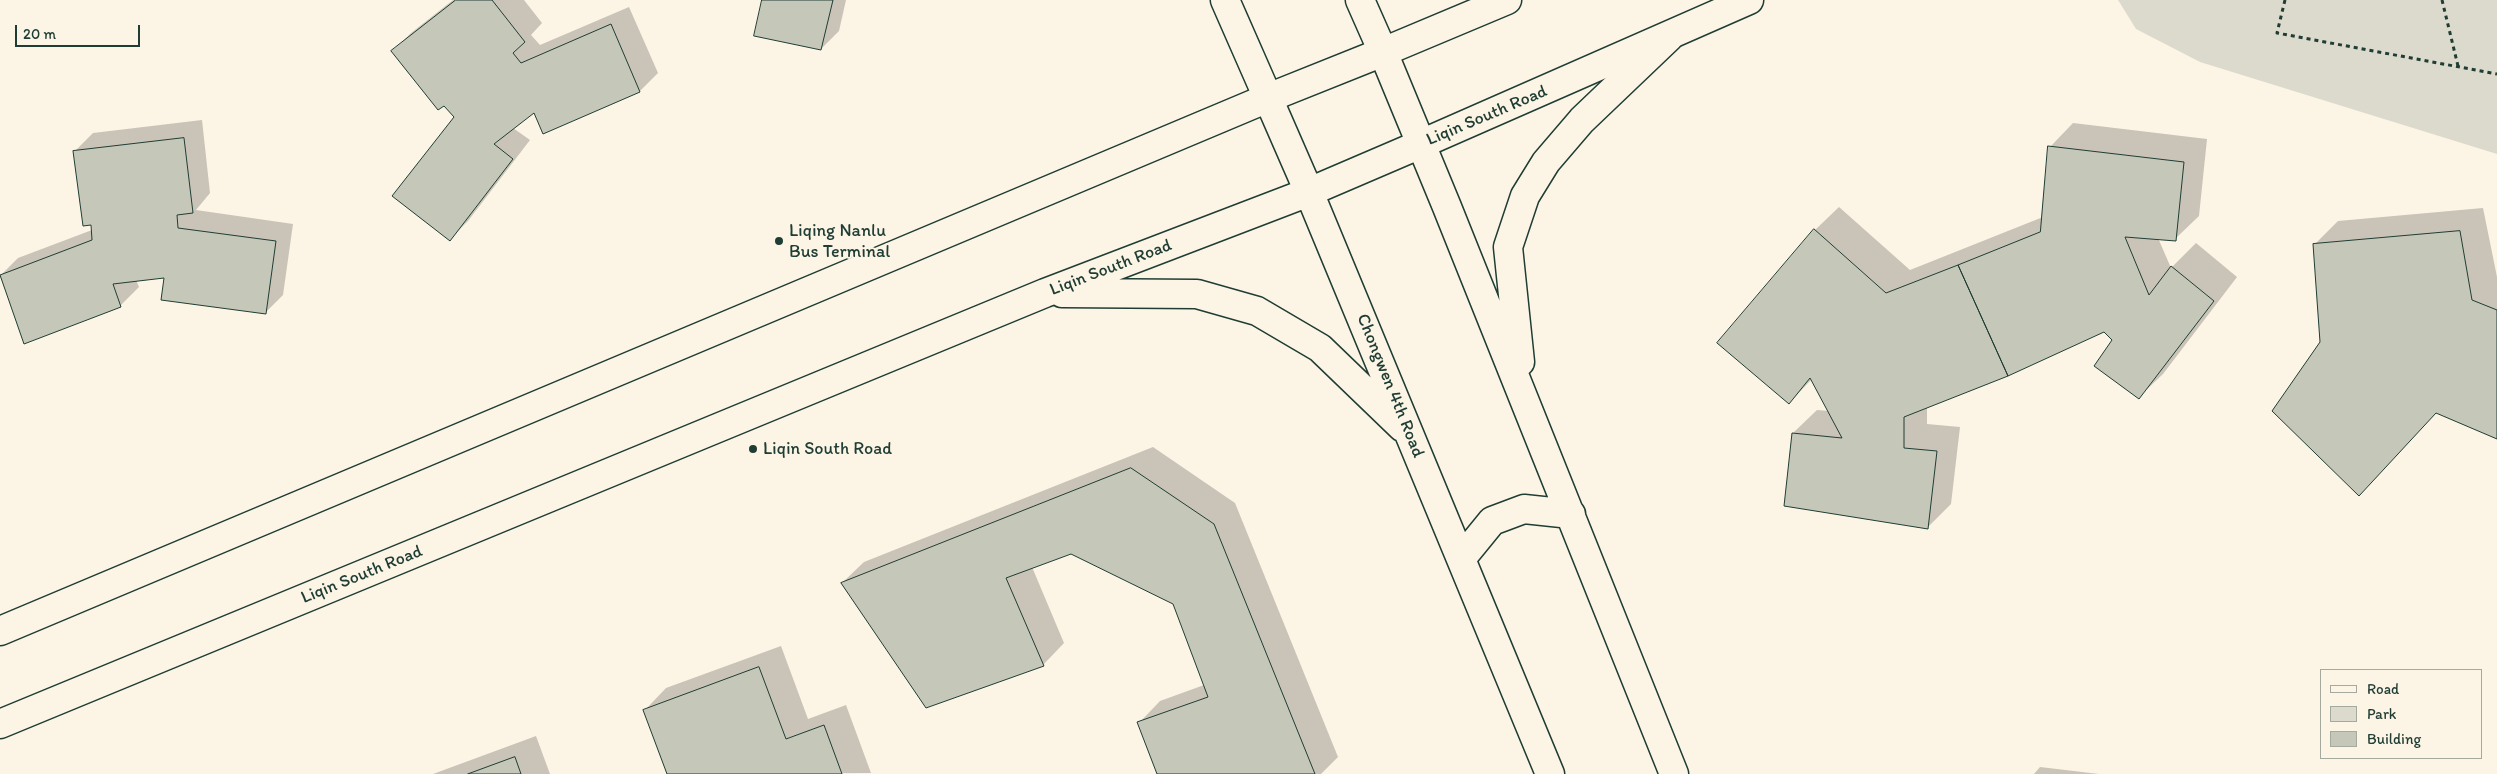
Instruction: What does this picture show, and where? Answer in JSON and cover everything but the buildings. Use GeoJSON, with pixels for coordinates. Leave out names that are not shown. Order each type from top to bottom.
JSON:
{"type":"FeatureCollection","features":[{"type":"Feature","properties":{"kind":"main road","name":"Chongwen 4th Road"},"geometry":{"type":"LineString","coordinates":[[1225,0],[1310,192],[1550,774]]}},
{"type":"Feature","properties":{"kind":"main road"},"geometry":{"type":"LineString","coordinates":[[1360,0],[1523,394],[1674,774]]}},
{"type":"Feature","properties":{"kind":"main road"},"geometry":{"type":"LineString","coordinates":[[0,631],[1268,98],[1507,0]]}},
{"type":"Feature","properties":{"kind":"main road","name":"Liqin South Road"},"geometry":{"type":"LineString","coordinates":[[0,724],[1045,293],[1310,192],[1669,37],[1749,0]]}},
{"type":"Feature","properties":{"kind":"main road"},"geometry":{"type":"LineString","coordinates":[[1523,394],[1508,247],[1525,196],[1546,162],[1582,120],[1669,37]]}},
{"type":"Feature","properties":{"kind":"main road"},"geometry":{"type":"LineString","coordinates":[[1045,293],[1197,294],[1257,311],[1320,348],[1410,436]]}},
{"type":"Feature","properties":{"kind":"main road"},"geometry":{"type":"LineString","coordinates":[[1461,559],[1492,521],[1524,509],[1571,514]]}},
{"type":"Feature","properties":{"kind":"path"},"geometry":{"type":"LineString","coordinates":[[2285,0],[2277,32],[2497,74]]}},
{"type":"Feature","properties":{"kind":"path"},"geometry":{"type":"LineString","coordinates":[[2442,0],[2458,66]]}},
{"type":"Feature","properties":{"kind":"green space"},"geometry":{"type":"Polygon","coordinates":[[[2118,0],[2497,0],[2497,154],[2200,62],[2136,29],[2118,0]]]}},
{"type":"Feature","properties":{"kind":"place","name":"Liqing Nanlu Bus Terminal"},"geometry":{"type":"Point","coordinates":[779,241]}},
{"type":"Feature","properties":{"kind":"place","name":"Liqin South Road"},"geometry":{"type":"Point","coordinates":[753,449]}}]}
